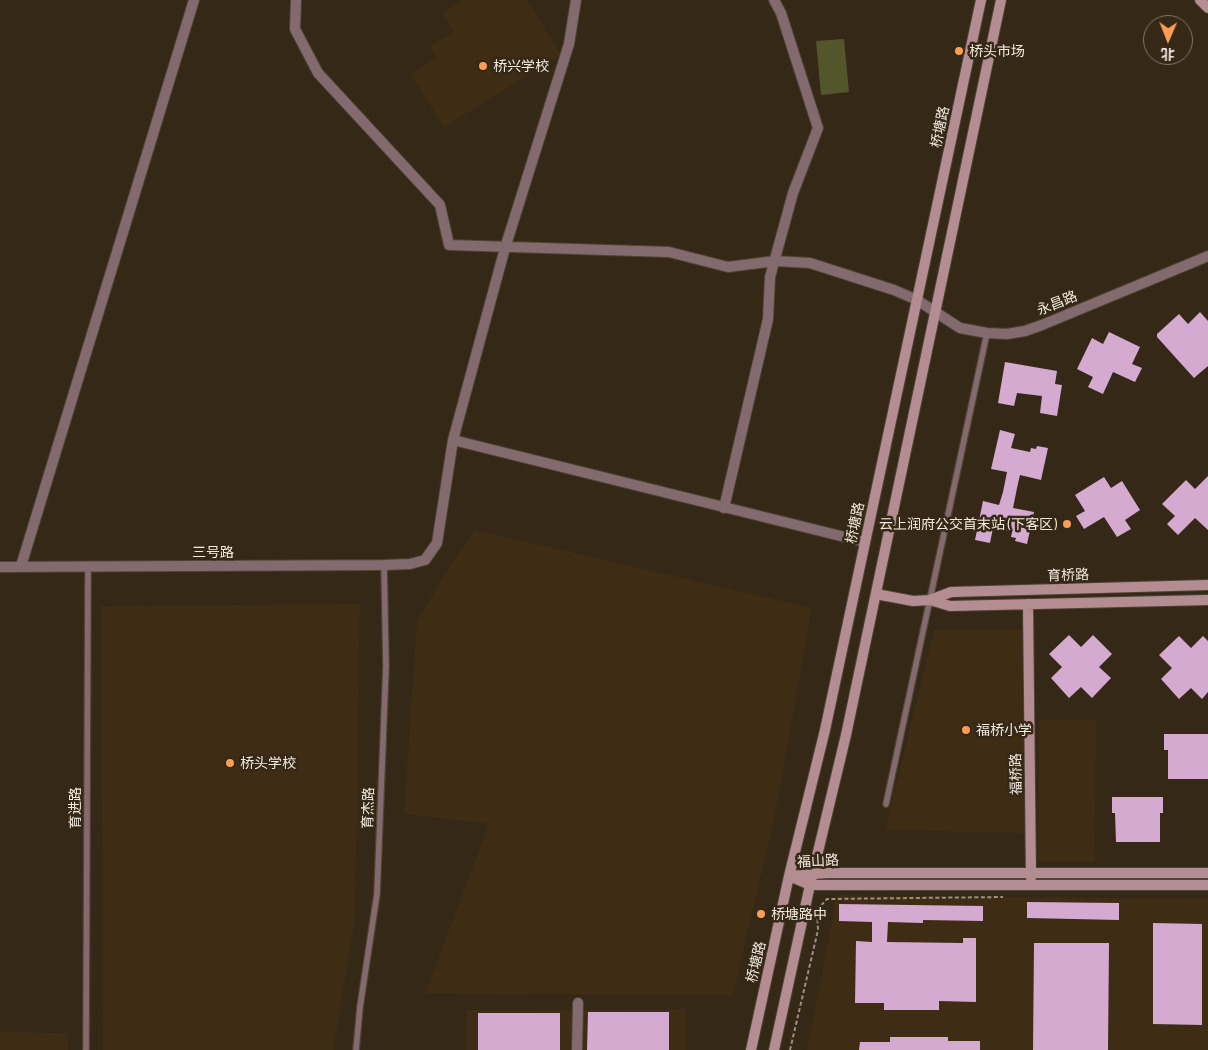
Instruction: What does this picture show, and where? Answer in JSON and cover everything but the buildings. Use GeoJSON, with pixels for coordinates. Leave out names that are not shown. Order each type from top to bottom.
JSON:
{"type":"FeatureCollection","features":[{"type":"Feature","properties":{"kind":"street"},"geometry":{"type":"LineString","coordinates":[[21,566],[194,0]]}},
{"type":"Feature","properties":{"kind":"street","name":"永昌路"},"geometry":{"type":"LineString","coordinates":[[296,0],[295,29],[318,73],[440,205],[449,245],[669,252],[728,267],[775,261],[810,263],[894,290],[917,300],[960,328],[987,333],[1007,334],[1033,328],[1208,256]]}},
{"type":"Feature","properties":{"kind":"street"},"geometry":{"type":"LineString","coordinates":[[576,0],[569,44],[505,248],[453,440],[865,542]]}},
{"type":"Feature","properties":{"kind":"street"},"geometry":{"type":"LineString","coordinates":[[724,508],[768,319],[770,277],[793,193],[818,128],[781,13],[774,0]]}},
{"type":"Feature","properties":{"kind":"street","name":"桥塘路"},"geometry":{"type":"LineString","coordinates":[[751,1050],[825,730],[981,0]]}},
{"type":"Feature","properties":{"kind":"street"},"geometry":{"type":"LineString","coordinates":[[774,1050],[810,885],[846,735],[1001,0]]}},
{"type":"Feature","properties":{"kind":"street"},"geometry":{"type":"LineString","coordinates":[[1200,0],[1208,8]]}},
{"type":"Feature","properties":{"kind":"street","name":"三号路"},"geometry":{"type":"LineString","coordinates":[[0,567],[384,565],[410,564],[425,560],[437,543],[453,440]]}},
{"type":"Feature","properties":{"kind":"street","name":"育桥路"},"geometry":{"type":"LineString","coordinates":[[876,594],[913,601],[930,600],[951,592],[1208,585]]}},
{"type":"Feature","properties":{"kind":"street","name":"育桥路"},"geometry":{"type":"LineString","coordinates":[[930,600],[950,606],[1208,600]]}},
{"type":"Feature","properties":{"kind":"street","name":"福桥路"},"geometry":{"type":"LineString","coordinates":[[1028,604],[1032,885]]}},
{"type":"Feature","properties":{"kind":"street","name":"福山路"},"geometry":{"type":"LineString","coordinates":[[790,876],[813,873],[1208,873]]}},
{"type":"Feature","properties":{"kind":"street","name":"福山路"},"geometry":{"type":"LineString","coordinates":[[790,876],[810,885],[1208,884]]}},
{"type":"Feature","properties":{"kind":"street"},"geometry":{"type":"LineString","coordinates":[[577,1050],[578,1003]]}},
{"type":"Feature","properties":{"kind":"lane"},"geometry":{"type":"LineString","coordinates":[[886,804],[987,333]]}},
{"type":"Feature","properties":{"kind":"lane","name":"育杰路"},"geometry":{"type":"LineString","coordinates":[[356,1050],[360,1007],[378,894],[386,666],[384,565]]}},
{"type":"Feature","properties":{"kind":"lane","name":"育进路"},"geometry":{"type":"LineString","coordinates":[[86,1050],[88,566]]}},
{"type":"Feature","properties":{"kind":"path"},"geometry":{"type":"LineString","coordinates":[[790,1050],[818,930],[817,910],[826,898],[1009,897]]}},
{"type":"Feature","properties":{"kind":"shaded area","name":"桥兴学校"},"geometry":{"type":"Polygon","coordinates":[[[463,0],[527,0],[561,55],[444,127],[410,74],[436,58],[430,46],[454,32],[442,13],[463,0]]]}},
{"type":"Feature","properties":{"kind":"shaded area"},"geometry":{"type":"Polygon","coordinates":[[[475,530],[812,608],[775,815],[733,995],[425,994],[489,824],[404,814],[417,621],[453,561],[475,530]]]}},
{"type":"Feature","properties":{"kind":"shaded area","name":"桥头学校"},"geometry":{"type":"Polygon","coordinates":[[[360,604],[355,919],[333,1050],[103,1050],[101,606],[360,604]]]}},
{"type":"Feature","properties":{"kind":"shaded area","name":"福桥小学"},"geometry":{"type":"Polygon","coordinates":[[[934,630],[1022,630],[1024,833],[885,830],[934,630]]]}},
{"type":"Feature","properties":{"kind":"shaded area"},"geometry":{"type":"Polygon","coordinates":[[[1039,720],[1096,720],[1095,861],[1038,861],[1039,720]]]}},
{"type":"Feature","properties":{"kind":"shaded area"},"geometry":{"type":"Polygon","coordinates":[[[837,895],[1208,899],[1208,1050],[807,1050],[837,895]]]}},
{"type":"Feature","properties":{"kind":"shaded area"},"geometry":{"type":"Polygon","coordinates":[[[685,1009],[685,1050],[467,1050],[467,1010],[685,1009]]]}},
{"type":"Feature","properties":{"kind":"shaded area"},"geometry":{"type":"Polygon","coordinates":[[[0,1032],[68,1033],[68,1050],[0,1050],[0,1032]]]}},
{"type":"Feature","properties":{"kind":"green space"},"geometry":{"type":"Polygon","coordinates":[[[844,39],[849,92],[821,95],[816,41],[844,39]]]}},
{"type":"Feature","properties":{"kind":"place","name":"桥头市场"},"geometry":{"type":"Point","coordinates":[959,51]}},
{"type":"Feature","properties":{"kind":"place","name":"桥兴学校"},"geometry":{"type":"Point","coordinates":[483,66]}},
{"type":"Feature","properties":{"kind":"place","name":"云上润府公交首末站 (下客区)"},"geometry":{"type":"Point","coordinates":[1067,524]}},
{"type":"Feature","properties":{"kind":"place","name":"福桥小学"},"geometry":{"type":"Point","coordinates":[966,730]}},
{"type":"Feature","properties":{"kind":"place","name":"桥头学校"},"geometry":{"type":"Point","coordinates":[230,763]}},
{"type":"Feature","properties":{"kind":"place","name":"桥塘路中"},"geometry":{"type":"Point","coordinates":[761,914]}}]}
